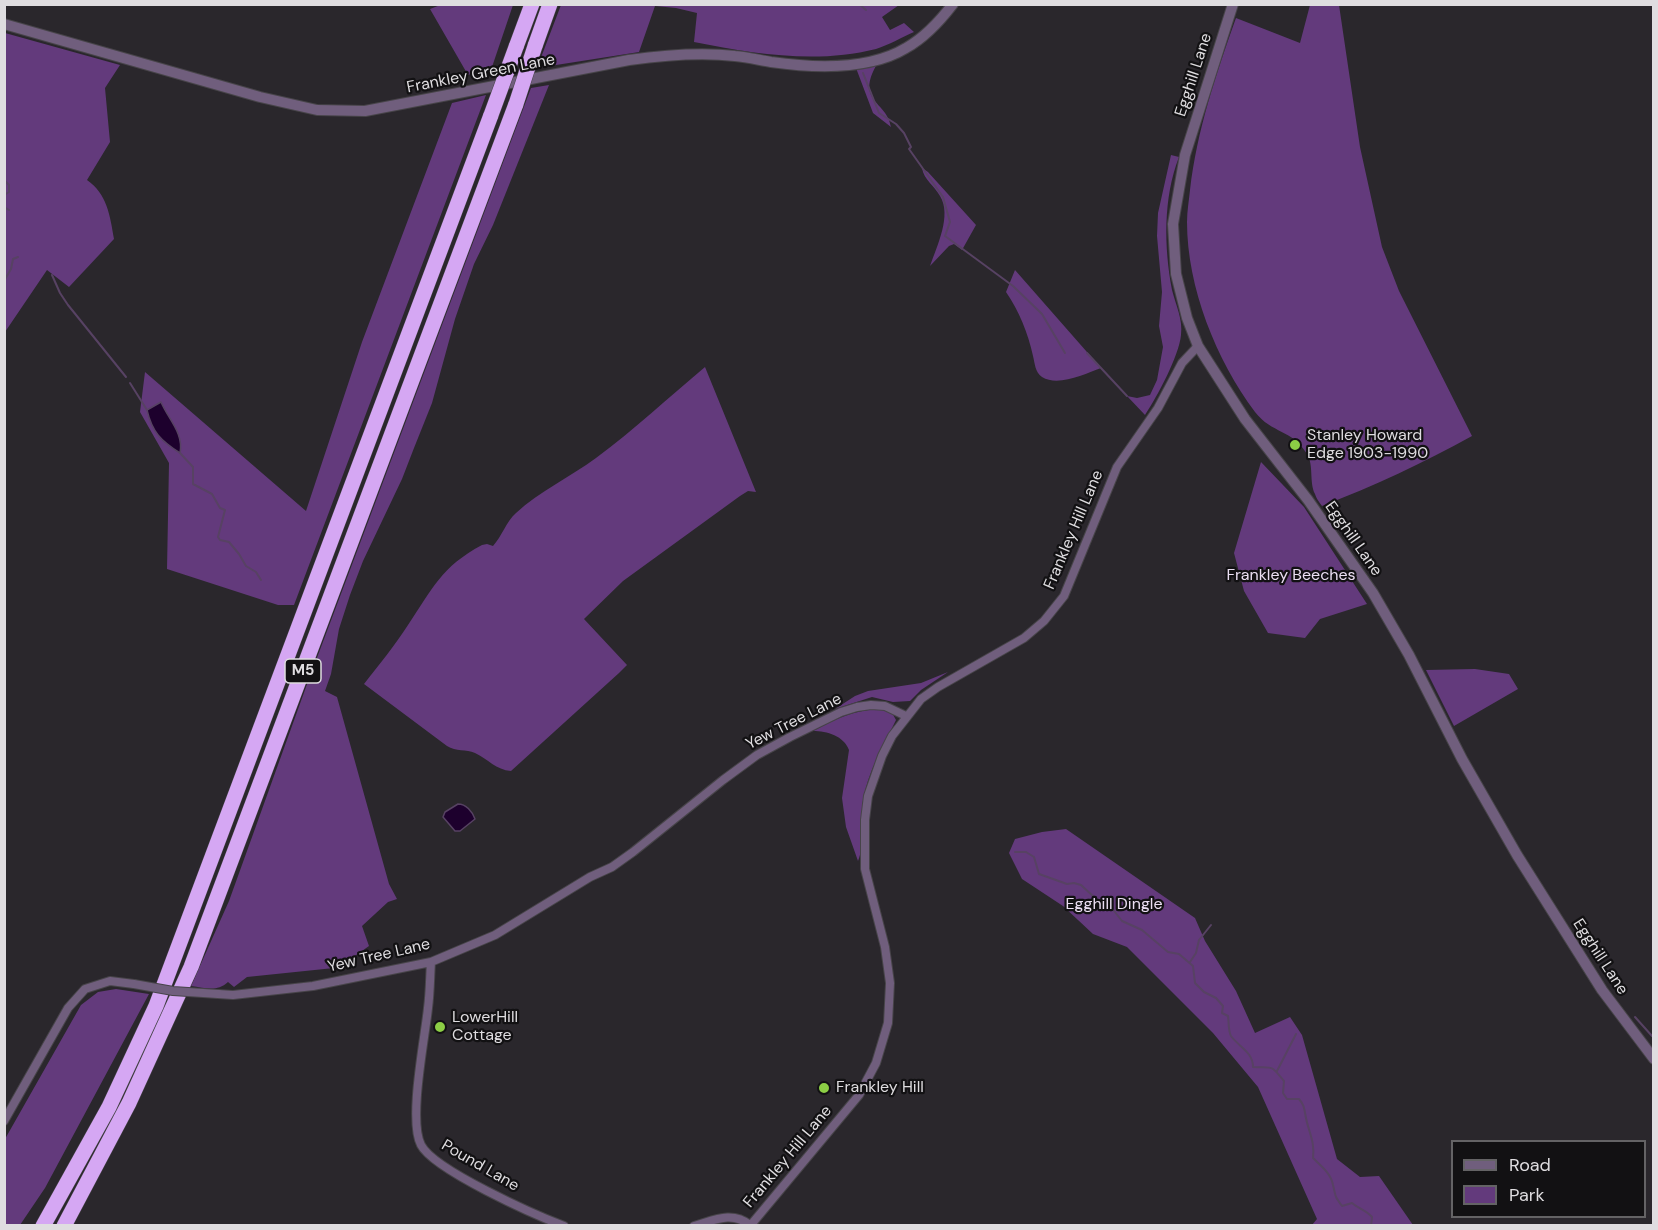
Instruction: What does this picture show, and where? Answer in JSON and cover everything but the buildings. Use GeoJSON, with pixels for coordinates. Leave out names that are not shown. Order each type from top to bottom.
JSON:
{"type":"FeatureCollection","features":[{"type":"Feature","properties":{"kind":"highway","name":"M5"},"geometry":{"type":"LineString","coordinates":[[43,1226],[109,1107],[156,1006],[532,4]]}},
{"type":"Feature","properties":{"kind":"highway","name":"M5"},"geometry":{"type":"LineString","coordinates":[[64,1226],[129,1103],[191,967],[516,104],[550,4]]}},
{"type":"Feature","properties":{"kind":"street","name":"Frankley Green Lane"},"geometry":{"type":"LineString","coordinates":[[4,24],[260,97],[317,110],[365,111],[659,56],[715,55],[808,65],[838,65],[877,60],[906,48],[923,36],[953,4]]}},
{"type":"Feature","properties":{"kind":"street","name":"Egghill Lane"},"geometry":{"type":"LineString","coordinates":[[1233,4],[1185,155],[1173,224],[1176,273],[1187,318],[1198,346],[1245,419],[1308,500],[1373,593],[1409,655],[1462,759],[1517,855],[1602,990],[1653,1059]]}},
{"type":"Feature","properties":{"kind":"street","name":"Frankley Hill Lane"},"geometry":{"type":"LineString","coordinates":[[750,1225],[859,1095],[876,1063],[888,1023],[890,983],[885,947],[865,868],[864,820],[868,796],[882,756],[892,736],[921,699],[1024,638],[1044,621],[1064,596],[1117,467],[1158,408],[1182,363],[1198,346]]}},
{"type":"Feature","properties":{"kind":"street","name":"Yew Tree Lane"},"geometry":{"type":"LineString","coordinates":[[4,1121],[68,1008],[85,989],[110,981],[173,991],[233,995],[313,986],[431,962],[495,935],[590,877],[612,867],[725,778],[757,755],[790,737],[841,712],[857,707],[885,706],[906,716]]}},
{"type":"Feature","properties":{"kind":"street","name":"Pound Lane"},"geometry":{"type":"LineString","coordinates":[[431,962],[429,1004],[415,1114],[421,1145],[431,1157],[480,1187],[564,1226]]}},
{"type":"Feature","properties":{"kind":"street"},"geometry":{"type":"LineString","coordinates":[[694,1226],[727,1216],[741,1217],[750,1225]]}},
{"type":"Feature","properties":{"kind":"green space"},"geometry":{"type":"Polygon","coordinates":[[[443,4],[513,5],[492,67],[468,75],[430,9],[443,4]]]}},
{"type":"Feature","properties":{"kind":"green space"},"geometry":{"type":"Polygon","coordinates":[[[561,5],[899,5],[882,17],[890,30],[904,23],[914,32],[876,49],[831,56],[785,56],[694,42],[697,13],[655,6],[639,52],[537,68],[561,5]]]}},
{"type":"Feature","properties":{"kind":"green space"},"geometry":{"type":"Polygon","coordinates":[[[1310,5],[1339,5],[1360,147],[1382,247],[1399,291],[1472,436],[1398,474],[1322,506],[1313,489],[1307,454],[1295,440],[1268,424],[1255,412],[1228,370],[1216,346],[1206,322],[1192,272],[1187,222],[1193,168],[1202,124],[1236,18],[1300,43],[1310,5]]]}},
{"type":"Feature","properties":{"kind":"green space"},"geometry":{"type":"Polygon","coordinates":[[[5,33],[120,65],[105,88],[110,142],[87,180],[103,198],[109,213],[114,239],[69,287],[47,270],[5,332],[5,33]]]}},
{"type":"Feature","properties":{"kind":"green space"},"geometry":{"type":"Polygon","coordinates":[[[877,64],[869,86],[874,100],[888,118],[891,127],[873,113],[856,68],[877,64]]]}},
{"type":"Feature","properties":{"kind":"green space"},"geometry":{"type":"Polygon","coordinates":[[[549,85],[493,225],[474,264],[455,319],[432,403],[402,479],[363,561],[350,595],[339,629],[331,674],[325,691],[337,697],[389,884],[397,899],[388,902],[362,926],[369,946],[342,965],[334,968],[247,977],[234,987],[228,982],[215,988],[191,986],[229,901],[306,687],[531,88],[549,85]]]}},
{"type":"Feature","properties":{"kind":"green space"},"geometry":{"type":"Polygon","coordinates":[[[486,95],[294,605],[278,605],[167,569],[169,463],[140,412],[145,372],[306,511],[362,342],[452,103],[486,95]]]}},
{"type":"Feature","properties":{"kind":"green space"},"geometry":{"type":"Polygon","coordinates":[[[1171,155],[1179,157],[1170,189],[1166,240],[1169,274],[1180,318],[1181,335],[1172,365],[1145,415],[1127,396],[1137,398],[1150,395],[1157,380],[1163,347],[1159,326],[1162,292],[1157,236],[1158,213],[1171,155]]]}},
{"type":"Feature","properties":{"kind":"green space"},"geometry":{"type":"Polygon","coordinates":[[[922,168],[976,225],[962,250],[954,244],[949,246],[930,266],[942,231],[944,212],[940,196],[925,176],[922,168]]]}},
{"type":"Feature","properties":{"kind":"green space"},"geometry":{"type":"Polygon","coordinates":[[[1015,270],[1101,368],[1080,376],[1056,381],[1048,380],[1038,373],[1022,323],[1006,292],[1015,270]]]}},
{"type":"Feature","properties":{"kind":"green space"},"geometry":{"type":"Polygon","coordinates":[[[705,367],[756,492],[748,491],[740,496],[623,581],[584,619],[627,665],[619,673],[511,771],[496,766],[475,753],[447,746],[364,684],[447,570],[482,545],[493,546],[513,517],[525,505],[610,447],[705,367]]]}},
{"type":"Feature","properties":{"kind":"green space","name":"Frankley Beeches"},"geometry":{"type":"Polygon","coordinates":[[[1261,462],[1304,507],[1367,604],[1320,619],[1305,638],[1268,633],[1244,591],[1234,553],[1261,462]]]}},
{"type":"Feature","properties":{"kind":"green space"},"geometry":{"type":"Polygon","coordinates":[[[1475,669],[1509,674],[1518,689],[1454,726],[1426,670],[1475,669]]]}},
{"type":"Feature","properties":{"kind":"green space"},"geometry":{"type":"Polygon","coordinates":[[[948,672],[921,690],[910,701],[893,702],[872,697],[835,709],[855,696],[868,691],[921,683],[948,672]]]}},
{"type":"Feature","properties":{"kind":"green space"},"geometry":{"type":"Polygon","coordinates":[[[879,709],[891,711],[896,720],[876,759],[865,790],[858,861],[846,827],[842,798],[849,750],[843,741],[834,735],[813,731],[845,716],[879,709]]]}},
{"type":"Feature","properties":{"kind":"green space","name":"Egghill Dingle"},"geometry":{"type":"Polygon","coordinates":[[[1066,829],[1195,918],[1205,941],[1236,991],[1255,1033],[1290,1017],[1302,1035],[1337,1159],[1360,1177],[1379,1176],[1413,1225],[1312,1225],[1317,1219],[1258,1087],[1213,1033],[1127,947],[1093,934],[1063,906],[1022,879],[1009,853],[1015,839],[1066,829]]]}},
{"type":"Feature","properties":{"kind":"green space"},"geometry":{"type":"Polygon","coordinates":[[[116,989],[149,994],[45,1188],[20,1225],[5,1225],[5,1139],[81,1005],[98,992],[116,989]]]}},
{"type":"Feature","properties":{"kind":"shaded area"},"geometry":{"type":"Polygon","coordinates":[[[161,402],[178,433],[180,453],[158,435],[149,418],[147,410],[161,402]]]}},
{"type":"Feature","properties":{"kind":"shaded area"},"geometry":{"type":"Polygon","coordinates":[[[458,804],[468,808],[475,819],[460,831],[455,831],[443,817],[445,812],[458,804]]]}},
{"type":"Feature","properties":{"kind":"waterway"},"geometry":{"type":"LineString","coordinates":[[859,4],[866,10]]}},
{"type":"Feature","properties":{"kind":"waterway"},"geometry":{"type":"LineString","coordinates":[[863,73],[879,113],[896,124],[904,133],[911,147],[909,149],[943,197],[950,222],[945,236],[1013,286],[1042,314],[1065,353]]}},
{"type":"Feature","properties":{"kind":"waterway"},"geometry":{"type":"LineString","coordinates":[[4,180],[9,185],[9,192],[4,195]]}},
{"type":"Feature","properties":{"kind":"waterway"},"geometry":{"type":"LineString","coordinates":[[4,207],[9,210]]}},
{"type":"Feature","properties":{"kind":"waterway"},"geometry":{"type":"LineString","coordinates":[[4,281],[11,269],[13,259],[18,257]]}},
{"type":"Feature","properties":{"kind":"waterway"},"geometry":{"type":"LineString","coordinates":[[52,275],[68,305],[126,377]]}},
{"type":"Feature","properties":{"kind":"waterway"},"geometry":{"type":"LineString","coordinates":[[1087,353],[1127,396]]}},
{"type":"Feature","properties":{"kind":"waterway"},"geometry":{"type":"LineString","coordinates":[[130,383],[147,410]]}},
{"type":"Feature","properties":{"kind":"waterway"},"geometry":{"type":"LineString","coordinates":[[180,453],[193,467],[193,484],[212,494],[220,508],[225,510],[218,537],[220,540],[229,542],[246,566],[256,572],[261,580]]}},
{"type":"Feature","properties":{"kind":"waterway"},"geometry":{"type":"LineString","coordinates":[[1015,852],[1026,852],[1034,857],[1039,874],[1067,884],[1081,885],[1094,897],[1111,907],[1122,921],[1142,930],[1168,952],[1179,954],[1193,966],[1195,983],[1223,1006],[1222,1013],[1228,1016],[1231,1036],[1251,1057],[1253,1067],[1274,1069],[1284,1081],[1283,1093],[1287,1099],[1299,1099],[1304,1108],[1312,1142],[1313,1158],[1330,1177],[1339,1202],[1342,1206],[1352,1203],[1367,1213],[1372,1217],[1371,1226]]}},
{"type":"Feature","properties":{"kind":"waterway"},"geometry":{"type":"LineString","coordinates":[[1190,962],[1196,953],[1199,940],[1211,925]]}},
{"type":"Feature","properties":{"kind":"waterway"},"geometry":{"type":"LineString","coordinates":[[1635,1017],[1652,1036]]}},
{"type":"Feature","properties":{"kind":"waterway"},"geometry":{"type":"LineString","coordinates":[[1277,1071],[1296,1034]]}},
{"type":"Feature","properties":{"kind":"place","name":"Stanley Howard Edge 1903-1990"},"geometry":{"type":"Point","coordinates":[1295,445]}},
{"type":"Feature","properties":{"kind":"place","name":"LowerHill Cottage"},"geometry":{"type":"Point","coordinates":[440,1027]}},
{"type":"Feature","properties":{"kind":"place","name":"Frankley Hill"},"geometry":{"type":"Point","coordinates":[824,1088]}}]}
